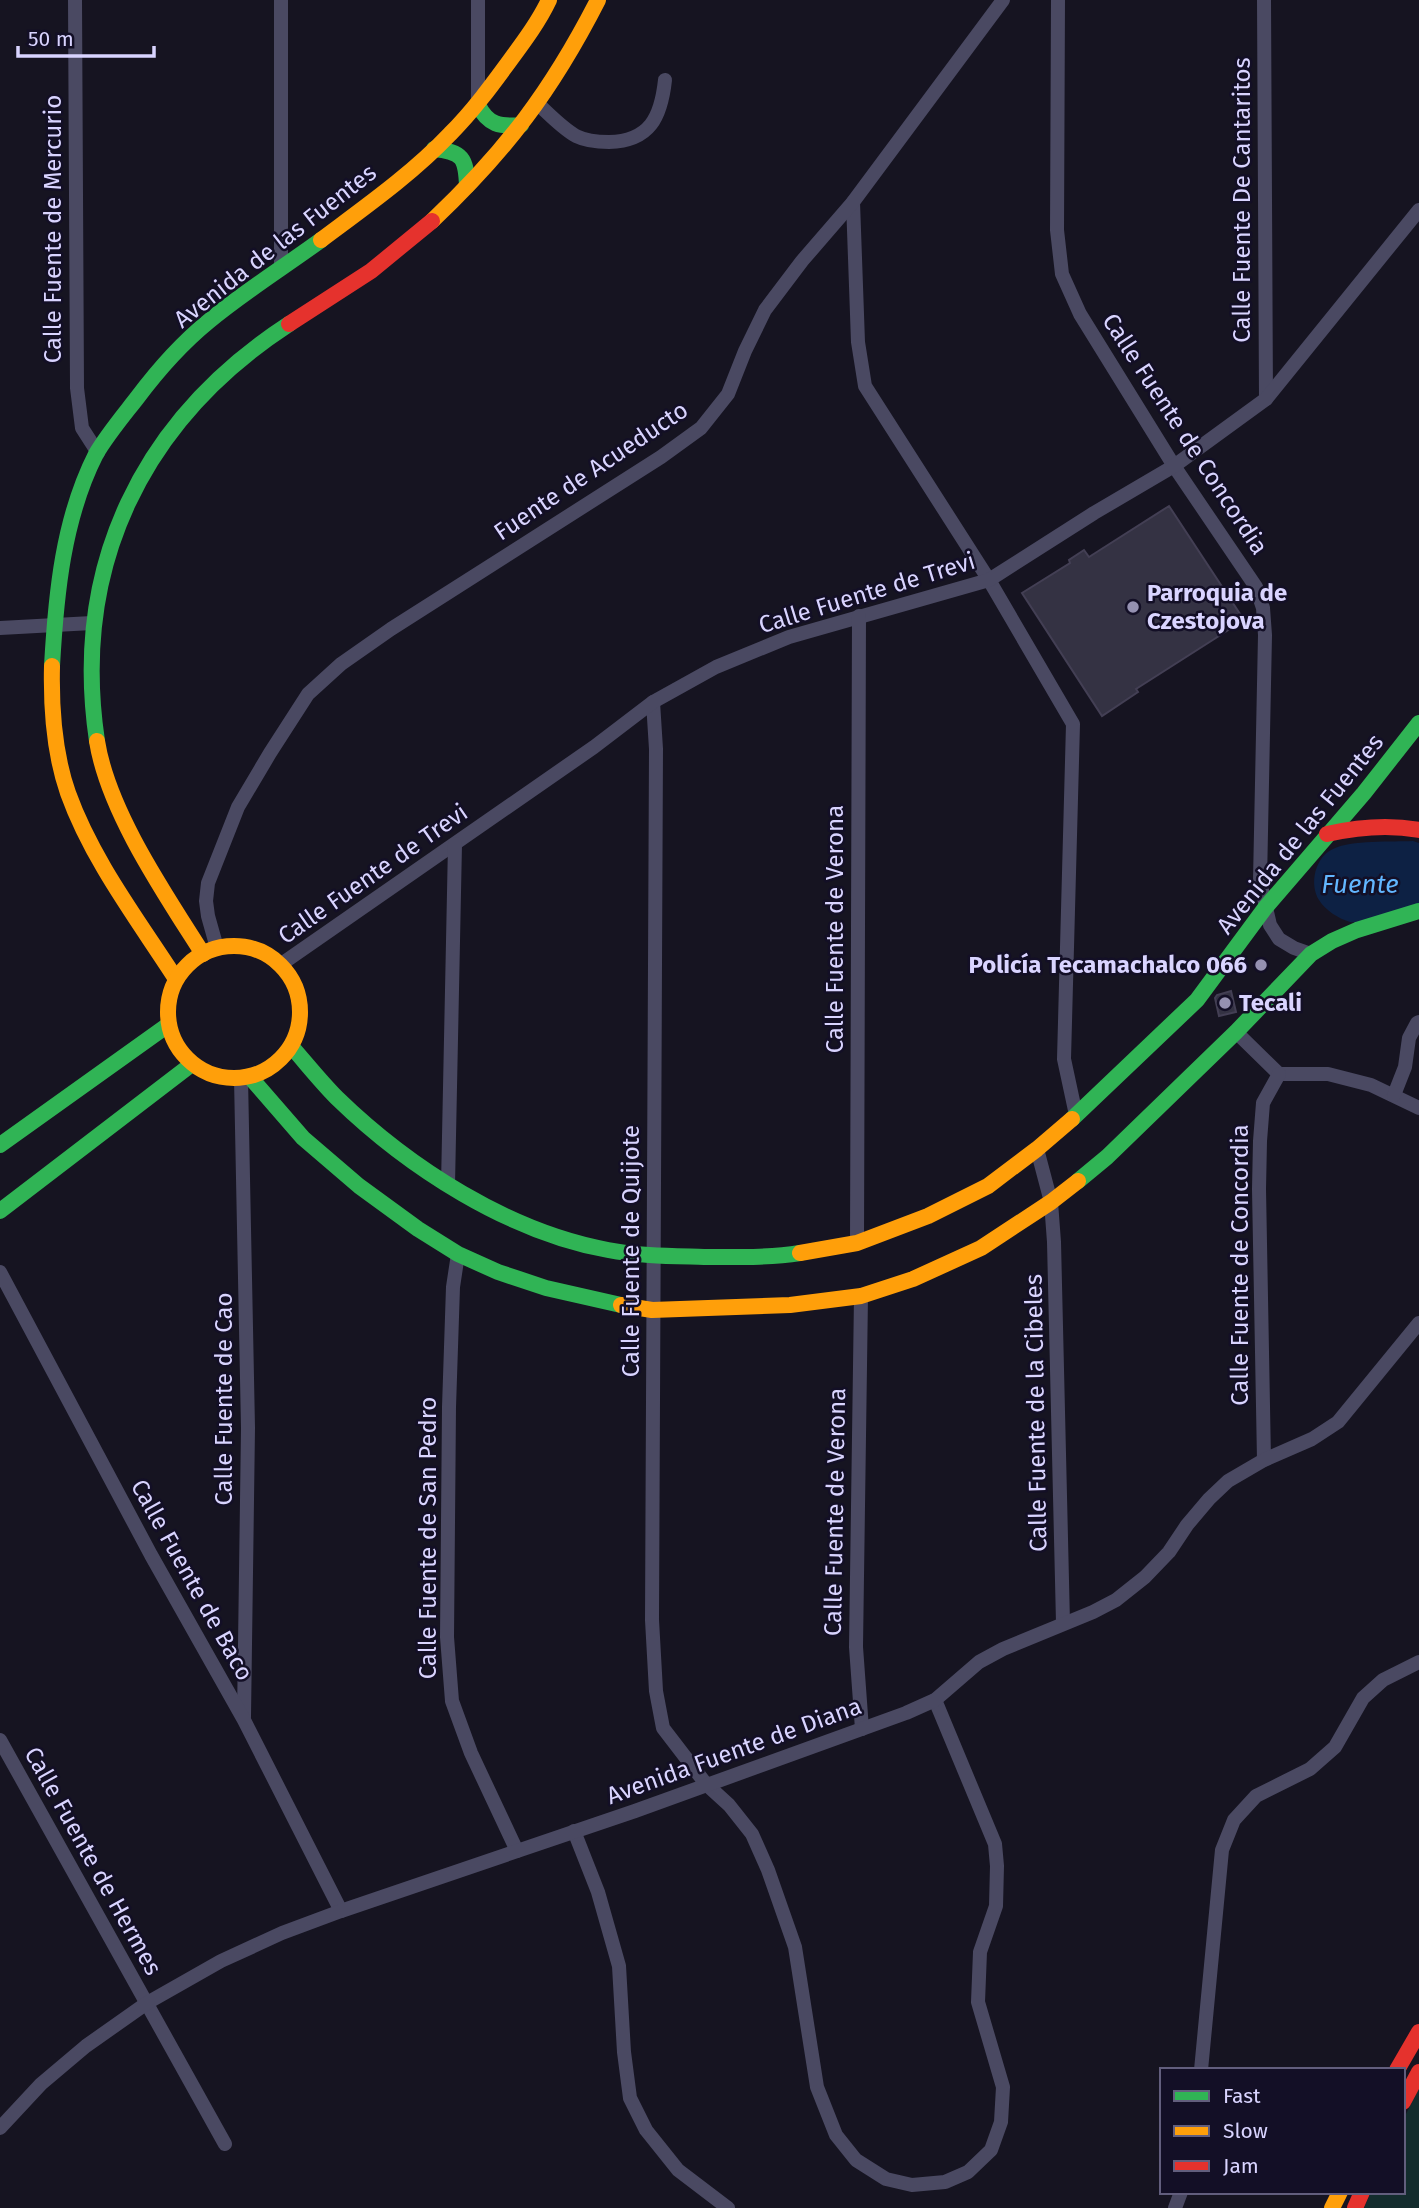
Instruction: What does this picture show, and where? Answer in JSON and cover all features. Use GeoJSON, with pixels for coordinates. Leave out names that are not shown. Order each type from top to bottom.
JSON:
{"type":"FeatureCollection","features":[{"type":"Feature","properties":{"kind":"main road","name":"Avenida de las Fuentes"},"geometry":{"type":"LineString","coordinates":[[176,979],[91,840],[67,791],[54,734],[54,625],[67,534],[83,484],[98,453],[142,390],[188,339],[391,186],[435,149],[478,105],[542,15],[549,0]]}},
{"type":"Feature","properties":{"kind":"main road"},"geometry":{"type":"LineString","coordinates":[[210,951],[141,854],[104,774],[95,734],[91,690],[92,623],[112,535],[130,492],[154,451],[184,415],[238,361],[277,332],[341,292],[412,240],[467,186],[538,104],[598,0]]}},
{"type":"Feature","properties":{"kind":"main road"},"geometry":{"type":"LineString","coordinates":[[478,105],[487,121],[493,124],[521,124]]}},
{"type":"Feature","properties":{"kind":"main road"},"geometry":{"type":"LineString","coordinates":[[435,149],[449,150],[463,157],[467,186]]}},
{"type":"Feature","properties":{"kind":"main road","name":"Avenida de las Fuentes"},"geometry":{"type":"LineString","coordinates":[[291,1046],[336,1097],[377,1134],[448,1185],[500,1215],[552,1235],[607,1250],[653,1256],[733,1257],[796,1254],[857,1243],[928,1216],[988,1186],[1076,1115],[1197,1000],[1265,908],[1364,793],[1419,723]]}},
{"type":"Feature","properties":{"kind":"main road"},"geometry":{"type":"LineString","coordinates":[[1327,834],[1362,826],[1392,825],[1419,830]]}},
{"type":"Feature","properties":{"kind":"main road"},"geometry":{"type":"LineString","coordinates":[[245,1077],[313,1146],[359,1186],[457,1254],[498,1272],[546,1288],[652,1310],[790,1305],[861,1296],[913,1279],[981,1248],[1051,1202],[1107,1157],[1236,1032],[1311,954],[1357,930],[1419,911]]}},
{"type":"Feature","properties":{"kind":"main road"},"geometry":{"type":"LineString","coordinates":[[234,946],[267,955],[281,965],[291,979],[299,1004],[298,1030],[281,1059],[267,1070],[245,1077],[223,1078],[192,1064],[177,1047],[169,1025],[168,1001],[176,979],[188,965],[210,951],[234,946]]}},
{"type":"Feature","properties":{"kind":"main road"},"geometry":{"type":"LineString","coordinates":[[0,1145],[169,1025]]}},
{"type":"Feature","properties":{"kind":"main road"},"geometry":{"type":"LineString","coordinates":[[0,1211],[192,1064]]}},
{"type":"Feature","properties":{"kind":"main road"},"geometry":{"type":"LineString","coordinates":[[1398,2068],[1419,2032]]}},
{"type":"Feature","properties":{"kind":"main road"},"geometry":{"type":"LineString","coordinates":[[1405,2098],[1419,2072]]}},
{"type":"Feature","properties":{"kind":"street","name":"Calle Fuente de Mercurio"},"geometry":{"type":"LineString","coordinates":[[75,0],[77,388],[82,428],[98,453]]}},
{"type":"Feature","properties":{"kind":"street"},"geometry":{"type":"LineString","coordinates":[[281,0],[281,268]]}},
{"type":"Feature","properties":{"kind":"street"},"geometry":{"type":"LineString","coordinates":[[478,0],[478,105]]}},
{"type":"Feature","properties":{"kind":"street","name":"Fuente de Acueducto"},"geometry":{"type":"LineString","coordinates":[[210,951],[206,901],[208,883],[238,807],[308,694],[341,664],[391,629],[661,457],[701,428],[728,394],[765,310],[853,202],[1003,0]]}},
{"type":"Feature","properties":{"kind":"street","name":"Calle Fuente de Concordia"},"geometry":{"type":"LineString","coordinates":[[1058,0],[1057,229],[1062,274],[1080,314],[1174,466],[1256,587],[1263,608],[1265,635],[1259,863],[1265,908],[1270,925],[1279,939],[1311,954]]}},
{"type":"Feature","properties":{"kind":"street","name":"Calle Fuente De Cantaritos"},"geometry":{"type":"LineString","coordinates":[[1264,0],[1266,399]]}},
{"type":"Feature","properties":{"kind":"street"},"geometry":{"type":"LineString","coordinates":[[538,104],[578,137],[587,141],[614,142],[641,134],[651,126],[663,98],[665,80]]}},
{"type":"Feature","properties":{"kind":"street"},"geometry":{"type":"LineString","coordinates":[[853,202],[858,342],[865,386],[989,580],[1073,724],[1065,1059],[1076,1115]]}},
{"type":"Feature","properties":{"kind":"street","name":"Calle Fuente de Trevi"},"geometry":{"type":"LineString","coordinates":[[281,965],[594,747],[653,702],[716,667],[789,637],[989,580],[1174,466],[1266,399],[1419,210]]}},
{"type":"Feature","properties":{"kind":"street","name":"Calle Fuente de Verona"},"geometry":{"type":"LineString","coordinates":[[857,1243],[859,616]]}},
{"type":"Feature","properties":{"kind":"street"},"geometry":{"type":"LineString","coordinates":[[0,628],[92,623]]}},
{"type":"Feature","properties":{"kind":"street","name":"Calle Fuente de Quijote"},"geometry":{"type":"LineString","coordinates":[[653,702],[656,749],[652,1620],[656,1691],[663,1728],[706,1784],[729,1805],[752,1834],[768,1870],[795,1947],[817,2087],[836,2135],[856,2160],[886,2179],[912,2185],[945,2182],[968,2172],[991,2150],[1001,2122],[1003,2087],[978,2002],[979,1952],[996,1906],[995,1844],[936,1700]]}},
{"type":"Feature","properties":{"kind":"street"},"geometry":{"type":"LineString","coordinates":[[448,1185],[455,844]]}},
{"type":"Feature","properties":{"kind":"street"},"geometry":{"type":"LineString","coordinates":[[1394,1095],[1405,1067],[1409,1038],[1419,1022]]}},
{"type":"Feature","properties":{"kind":"street"},"geometry":{"type":"LineString","coordinates":[[1236,1032],[1279,1074],[1328,1074],[1371,1085],[1419,1108]]}},
{"type":"Feature","properties":{"kind":"street","name":"Calle Fuente de Concordia"},"geometry":{"type":"LineString","coordinates":[[1264,1460],[1260,1140],[1263,1103],[1279,1074]]}},
{"type":"Feature","properties":{"kind":"street","name":"Calle Fuente de Cao"},"geometry":{"type":"LineString","coordinates":[[244,1720],[248,1428],[245,1077]]}},
{"type":"Feature","properties":{"kind":"street","name":"Calle Fuente de la Cibeles"},"geometry":{"type":"LineString","coordinates":[[1037,1149],[1051,1202],[1054,1242],[1063,1623]]}},
{"type":"Feature","properties":{"kind":"street","name":"Calle Fuente de San Pedro"},"geometry":{"type":"LineString","coordinates":[[457,1254],[453,1287],[449,1420],[447,1637],[452,1701],[471,1753],[517,1851]]}},
{"type":"Feature","properties":{"kind":"street","name":"Calle Fuente de Baco"},"geometry":{"type":"LineString","coordinates":[[0,1272],[145,1544],[244,1720],[341,1911]]}},
{"type":"Feature","properties":{"kind":"street","name":"Calle Fuente de Verona"},"geometry":{"type":"LineString","coordinates":[[861,1296],[856,1647],[862,1729]]}},
{"type":"Feature","properties":{"kind":"street","name":"Avenida Fuente de Diana"},"geometry":{"type":"LineString","coordinates":[[0,2128],[41,2084],[86,2046],[146,2003],[221,1961],[282,1933],[341,1911],[635,1811],[936,1700],[979,1662],[1003,1648],[1116,1600],[1145,1577],[1169,1552],[1187,1525],[1228,1481],[1264,1460],[1312,1440],[1338,1422],[1419,1323]]}},
{"type":"Feature","properties":{"kind":"street"},"geometry":{"type":"LineString","coordinates":[[1201,2068],[1222,1850],[1234,1820],[1256,1796],[1310,1769],[1335,1747],[1363,1698],[1383,1680],[1419,1662]]}},
{"type":"Feature","properties":{"kind":"street","name":"Calle Fuente de Hermes"},"geometry":{"type":"LineString","coordinates":[[0,1740],[225,2144]]}},
{"type":"Feature","properties":{"kind":"street"},"geometry":{"type":"LineString","coordinates":[[574,1831],[598,1892],[619,1966],[624,2052],[630,2098],[646,2130],[678,2170],[728,2208]]}},
{"type":"Feature","properties":{"kind":"green space"},"geometry":{"type":"Polygon","coordinates":[[[1419,2088],[1419,2208],[1364,2208],[1370,2194],[1405,2194],[1405,2116],[1419,2088]]]}},
{"type":"Feature","properties":{"kind":"water","name":"Fuente"},"geometry":{"type":"Polygon","coordinates":[[[1419,843],[1419,907],[1350,922],[1333,914],[1319,900],[1314,886],[1318,864],[1333,849],[1350,844],[1419,843]]]}},
{"type":"Feature","properties":{"kind":"building","name":"Parroquia de Czestojova"},"geometry":{"type":"Polygon","coordinates":[[[1169,506],[1244,620],[1136,689],[1138,692],[1102,716],[1022,593],[1070,563],[1069,560],[1084,550],[1089,557],[1169,506]]]}},
{"type":"Feature","properties":{"kind":"building","name":"Tecali"},"geometry":{"type":"Polygon","coordinates":[[[1231,991],[1236,1012],[1219,1016],[1215,998],[1231,991]]]}},
{"type":"Feature","properties":{"kind":"traffic: fast"},"geometry":{"type":"LineString","coordinates":[[478,105],[490,121],[507,126],[521,125]]}},
{"type":"Feature","properties":{"kind":"traffic: fast"},"geometry":{"type":"LineString","coordinates":[[434,149],[451,152],[461,158],[466,169],[467,186]]}},
{"type":"Feature","properties":{"kind":"traffic: fast"},"geometry":{"type":"LineString","coordinates":[[52,666],[63,557],[76,504],[100,447],[153,377],[189,338],[236,300],[321,240]]}},
{"type":"Feature","properties":{"kind":"traffic: fast"},"geometry":{"type":"LineString","coordinates":[[97,741],[92,677],[95,616],[108,557],[128,503],[157,452],[193,405],[237,362],[289,324]]}},
{"type":"Feature","properties":{"kind":"traffic: fast"},"geometry":{"type":"LineString","coordinates":[[1072,1119],[1197,1000],[1265,908],[1364,793],[1419,723]]}},
{"type":"Feature","properties":{"kind":"traffic: fast"},"geometry":{"type":"LineString","coordinates":[[1078,1181],[1107,1157],[1236,1032],[1311,954],[1357,930],[1419,911]]}},
{"type":"Feature","properties":{"kind":"traffic: fast"},"geometry":{"type":"LineString","coordinates":[[0,1145],[168,1025]]}},
{"type":"Feature","properties":{"kind":"traffic: fast"},"geometry":{"type":"LineString","coordinates":[[291,1046],[337,1098],[396,1149],[462,1194],[534,1228],[571,1241],[632,1253],[740,1257],[800,1253]]}},
{"type":"Feature","properties":{"kind":"traffic: fast"},"geometry":{"type":"LineString","coordinates":[[0,1211],[192,1064]]}},
{"type":"Feature","properties":{"kind":"traffic: fast"},"geometry":{"type":"LineString","coordinates":[[250,1077],[303,1138],[359,1186],[458,1254],[498,1272],[546,1288],[621,1305]]}},
{"type":"Feature","properties":{"kind":"traffic: slow"},"geometry":{"type":"LineString","coordinates":[[321,240],[404,176],[458,125],[482,98],[521,45],[549,0]]}},
{"type":"Feature","properties":{"kind":"traffic: slow"},"geometry":{"type":"LineString","coordinates":[[432,221],[483,170],[526,118],[563,63],[598,0]]}},
{"type":"Feature","properties":{"kind":"traffic: slow"},"geometry":{"type":"LineString","coordinates":[[52,666],[54,730],[68,793],[103,866],[176,979]]}},
{"type":"Feature","properties":{"kind":"traffic: slow"},"geometry":{"type":"LineString","coordinates":[[97,741],[103,768],[125,823],[203,954]]}},
{"type":"Feature","properties":{"kind":"traffic: slow"},"geometry":{"type":"LineString","coordinates":[[234,946],[259,951],[281,965],[295,987],[300,1012],[295,1037],[281,1059],[259,1073],[234,1078],[209,1073],[187,1059],[173,1037],[168,1012],[173,987],[187,965],[209,951],[234,946]]}},
{"type":"Feature","properties":{"kind":"traffic: slow"},"geometry":{"type":"LineString","coordinates":[[800,1253],[857,1243],[928,1216],[988,1186],[1072,1119]]}},
{"type":"Feature","properties":{"kind":"traffic: slow"},"geometry":{"type":"LineString","coordinates":[[621,1305],[652,1310],[790,1305],[861,1296],[913,1279],[981,1248],[1078,1181]]}},
{"type":"Feature","properties":{"kind":"traffic: slow"},"geometry":{"type":"LineString","coordinates":[[1332,2208],[1339,2194]]}},
{"type":"Feature","properties":{"kind":"traffic: jam"},"geometry":{"type":"LineString","coordinates":[[289,324],[371,271],[432,221]]}},
{"type":"Feature","properties":{"kind":"traffic: jam"},"geometry":{"type":"LineString","coordinates":[[1327,834],[1373,827],[1419,830]]}},
{"type":"Feature","properties":{"kind":"traffic: jam"},"geometry":{"type":"LineString","coordinates":[[1398,2068],[1419,2032]]}},
{"type":"Feature","properties":{"kind":"traffic: jam"},"geometry":{"type":"LineString","coordinates":[[1405,2098],[1419,2072]]}},
{"type":"Feature","properties":{"kind":"traffic: jam"},"geometry":{"type":"LineString","coordinates":[[1355,2208],[1361,2194]]}},
{"type":"Feature","properties":{"kind":"place","name":"Parroquia de Czestojova"},"geometry":{"type":"Point","coordinates":[1133,607]}},
{"type":"Feature","properties":{"kind":"place","name":"Policía Tecamachalco 066"},"geometry":{"type":"Point","coordinates":[1261,965]}},
{"type":"Feature","properties":{"kind":"place","name":"Tecali"},"geometry":{"type":"Point","coordinates":[1225,1003]}}]}
